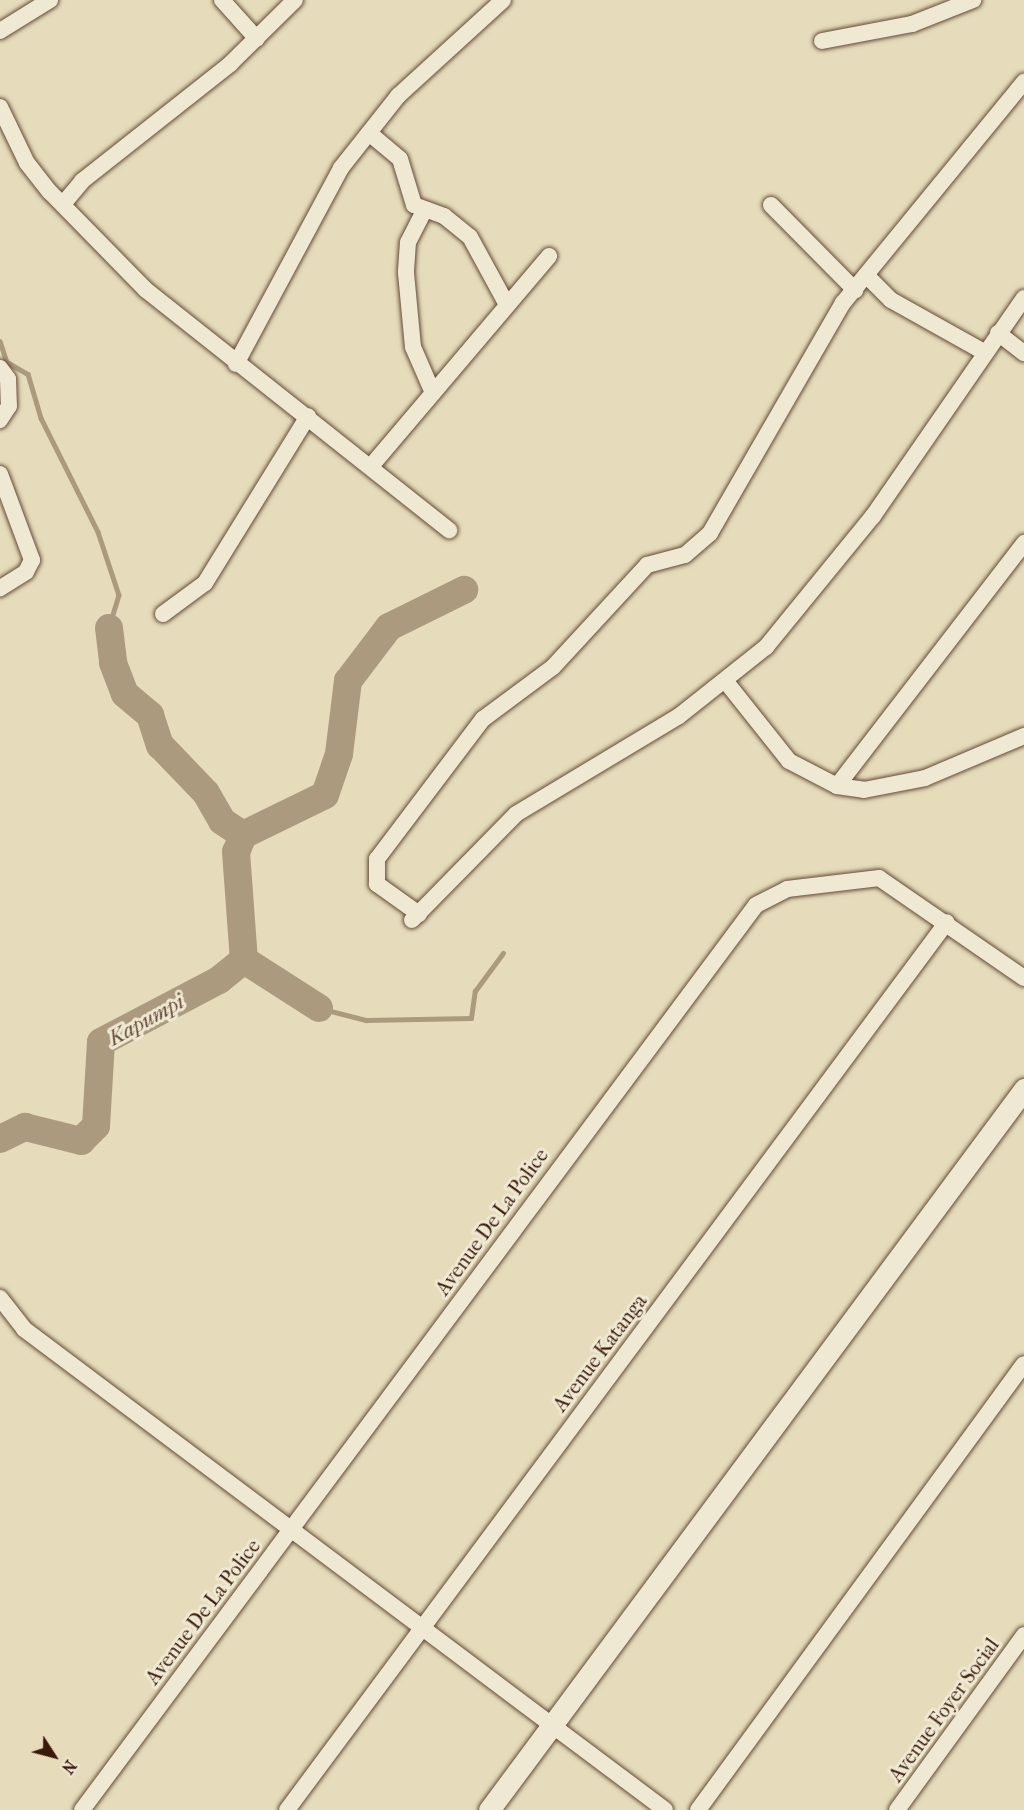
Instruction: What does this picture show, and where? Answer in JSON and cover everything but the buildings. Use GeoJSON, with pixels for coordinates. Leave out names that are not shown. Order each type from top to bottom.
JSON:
{"type":"FeatureCollection","features":[{"type":"Feature","properties":{"kind":"street"},"geometry":{"type":"LineString","coordinates":[[0,31],[50,0]]}},
{"type":"Feature","properties":{"kind":"street"},"geometry":{"type":"LineString","coordinates":[[222,0],[257,39]]}},
{"type":"Feature","properties":{"kind":"street"},"geometry":{"type":"LineString","coordinates":[[63,204],[82,181],[257,39],[295,0]]}},
{"type":"Feature","properties":{"kind":"street"},"geometry":{"type":"LineString","coordinates":[[236,364],[341,168],[398,96],[503,0]]}},
{"type":"Feature","properties":{"kind":"street"},"geometry":{"type":"LineString","coordinates":[[822,41],[912,24],[973,0]]}},
{"type":"Feature","properties":{"kind":"street"},"geometry":{"type":"LineString","coordinates":[[1024,82],[855,290],[821,338],[710,533],[685,555],[646,565],[578,644],[483,719],[377,859],[377,884],[415,917],[516,814],[727,683],[766,647],[873,516],[984,352],[1024,298]]}},
{"type":"Feature","properties":{"kind":"street"},"geometry":{"type":"LineString","coordinates":[[0,107],[27,163],[146,290],[236,364],[372,465],[449,530]]}},
{"type":"Feature","properties":{"kind":"street"},"geometry":{"type":"LineString","coordinates":[[369,133],[400,159],[408,194],[424,211],[444,216],[470,237],[507,304]]}},
{"type":"Feature","properties":{"kind":"street"},"geometry":{"type":"LineString","coordinates":[[771,205],[855,290]]}},
{"type":"Feature","properties":{"kind":"street"},"geometry":{"type":"LineString","coordinates":[[424,211],[408,242],[406,273],[414,347],[433,393]]}},
{"type":"Feature","properties":{"kind":"street"},"geometry":{"type":"LineString","coordinates":[[372,465],[549,256]]}},
{"type":"Feature","properties":{"kind":"street"},"geometry":{"type":"LineString","coordinates":[[867,276],[891,300],[984,352]]}},
{"type":"Feature","properties":{"kind":"street"},"geometry":{"type":"LineString","coordinates":[[998,333],[1024,353]]}},
{"type":"Feature","properties":{"kind":"street"},"geometry":{"type":"LineString","coordinates":[[0,368],[8,379],[9,406],[0,420]]}},
{"type":"Feature","properties":{"kind":"street"},"geometry":{"type":"LineString","coordinates":[[163,614],[205,583],[308,416]]}},
{"type":"Feature","properties":{"kind":"street"},"geometry":{"type":"LineString","coordinates":[[0,474],[32,560],[26,572],[0,588]]}},
{"type":"Feature","properties":{"kind":"street"},"geometry":{"type":"LineString","coordinates":[[837,786],[1024,543]]}},
{"type":"Feature","properties":{"kind":"street"},"geometry":{"type":"LineString","coordinates":[[727,683],[789,761],[837,786],[864,790],[925,778],[1024,736]]}},
{"type":"Feature","properties":{"kind":"street","name":"Avenue De La Police"},"geometry":{"type":"LineString","coordinates":[[82,1810],[756,905],[787,889],[863,876],[893,883],[1024,978]]}},
{"type":"Feature","properties":{"kind":"street","name":"Avenue Katanga"},"geometry":{"type":"LineString","coordinates":[[287,1810],[946,922]]}},
{"type":"Feature","properties":{"kind":"street"},"geometry":{"type":"LineString","coordinates":[[489,1810],[1024,1089]]}},
{"type":"Feature","properties":{"kind":"street"},"geometry":{"type":"LineString","coordinates":[[0,1298],[24,1329],[665,1810]]}},
{"type":"Feature","properties":{"kind":"street"},"geometry":{"type":"LineString","coordinates":[[698,1810],[1024,1364]]}},
{"type":"Feature","properties":{"kind":"street","name":"Avenue Foyer Social"},"geometry":{"type":"LineString","coordinates":[[897,1810],[1024,1635]]}},
{"type":"Feature","properties":{"kind":"waterway"},"geometry":{"type":"LineString","coordinates":[[0,341],[7,362],[28,374],[41,418],[98,532],[119,595],[109,628]]}},
{"type":"Feature","properties":{"kind":"waterway"},"geometry":{"type":"LineString","coordinates":[[243,835],[325,795],[339,754],[348,681],[389,627],[464,590]]}},
{"type":"Feature","properties":{"kind":"waterway"},"geometry":{"type":"LineString","coordinates":[[109,628],[113,663],[125,694],[150,715],[160,745],[206,793],[222,821],[243,835],[236,852],[244,960]]}},
{"type":"Feature","properties":{"kind":"waterway"},"geometry":{"type":"LineString","coordinates":[[319,1008],[366,1020],[471,1018],[475,991],[503,953]]}},
{"type":"Feature","properties":{"kind":"waterway","name":"Kapumpi"},"geometry":{"type":"LineString","coordinates":[[0,1139],[25,1127],[81,1141],[96,1126],[101,1042],[219,980],[244,960],[319,1008]]}}]}
